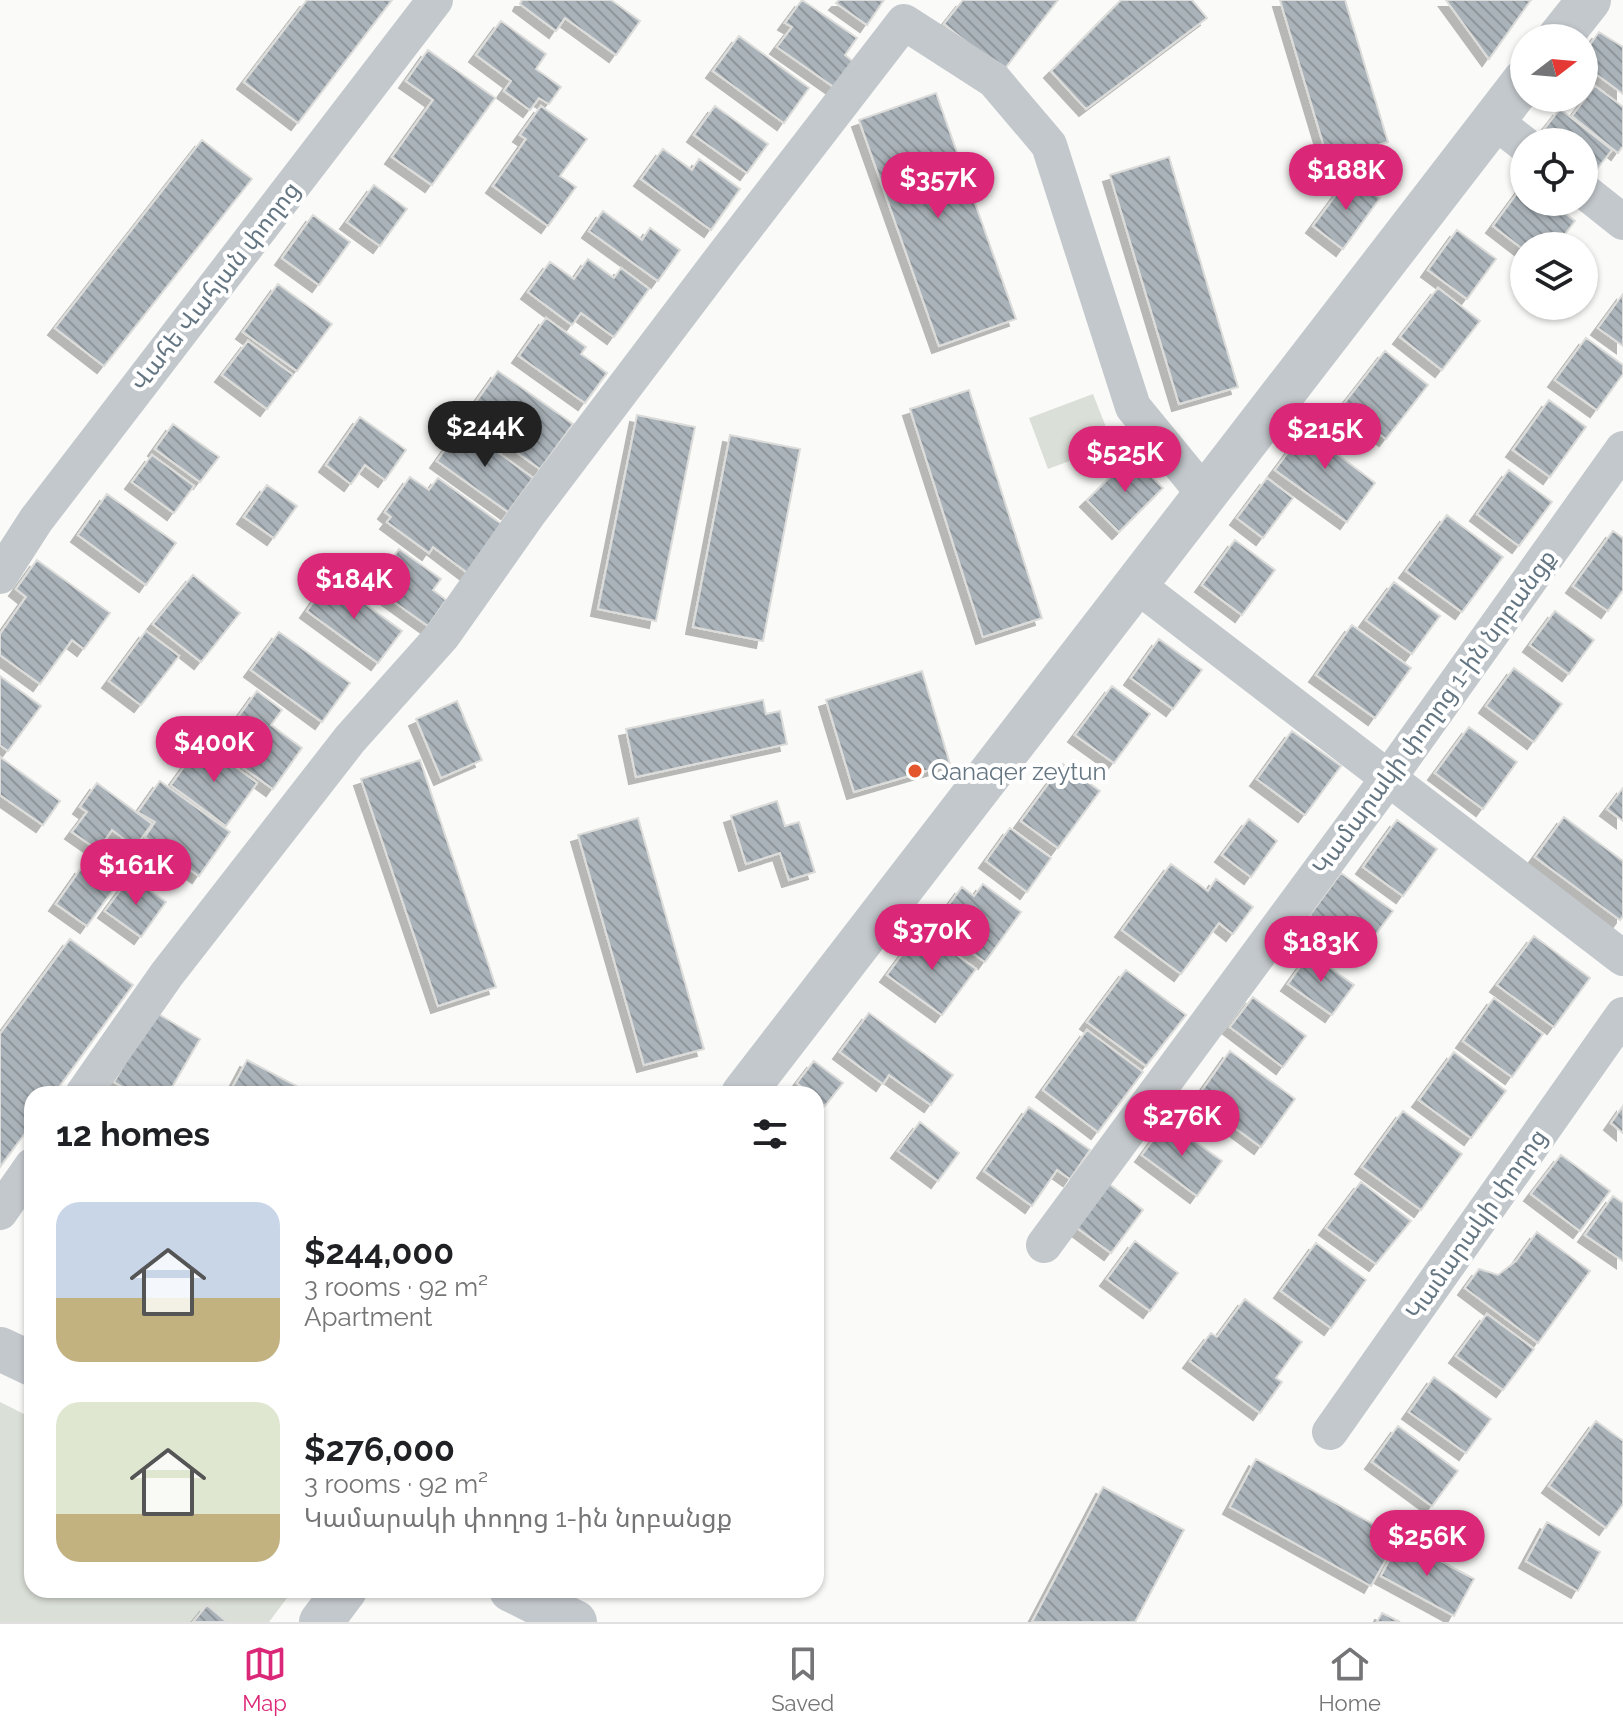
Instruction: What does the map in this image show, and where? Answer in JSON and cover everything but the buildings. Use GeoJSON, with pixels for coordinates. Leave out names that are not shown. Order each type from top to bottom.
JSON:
{"type":"FeatureCollection","features":[{"type":"Feature","properties":{"kind":"street","name":"Վահե Վահյան փողոց"},"geometry":{"type":"LineString","coordinates":[[0,576],[36,520],[435,0]]}},
{"type":"Feature","properties":{"kind":"street"},"geometry":{"type":"LineString","coordinates":[[1570,24],[1589,0]]}},
{"type":"Feature","properties":{"kind":"street"},"geometry":{"type":"LineString","coordinates":[[89,1086],[167,974],[350,739],[443,635],[529,513],[904,22],[994,80],[1049,145],[1133,407],[1206,496]]}},
{"type":"Feature","properties":{"kind":"street"},"geometry":{"type":"LineString","coordinates":[[749,1086],[1206,496],[1508,132],[1514,112]]}},
{"type":"Feature","properties":{"kind":"street"},"geometry":{"type":"LineString","coordinates":[[1598,202],[1623,222]]}},
{"type":"Feature","properties":{"kind":"street","name":"Կամարակի փողոց 1-ին նրբանցք"},"geometry":{"type":"LineString","coordinates":[[1044,1245],[1387,780],[1623,449]]}},
{"type":"Feature","properties":{"kind":"street"},"geometry":{"type":"LineString","coordinates":[[1138,586],[1623,958]]}},
{"type":"Feature","properties":{"kind":"street","name":"Կամարակի փողոց"},"geometry":{"type":"LineString","coordinates":[[1330,1432],[1623,1015]]}},
{"type":"Feature","properties":{"kind":"street"},"geometry":{"type":"LineString","coordinates":[[0,1212],[24,1178]]}},
{"type":"Feature","properties":{"kind":"street"},"geometry":{"type":"LineString","coordinates":[[0,1349],[24,1360]]}},
{"type":"Feature","properties":{"kind":"street"},"geometry":{"type":"LineString","coordinates":[[321,1622],[339,1598]]}},
{"type":"Feature","properties":{"kind":"street"},"geometry":{"type":"LineString","coordinates":[[527,1598],[575,1622]]}},
{"type":"Feature","properties":{"kind":"shaded area"},"geometry":{"type":"Polygon","coordinates":[[[1093,394],[1113,445],[1048,469],[1029,418],[1093,394]]]}},
{"type":"Feature","properties":{"kind":"shaded area"},"geometry":{"type":"Polygon","coordinates":[[[0,1402],[24,1414],[24,1598],[287,1598],[269,1622],[0,1622],[0,1402]]]}},
{"type":"Feature","properties":{"kind":"place","name":"Qanaqer zeytun"},"geometry":{"type":"Point","coordinates":[915,771]}}]}
